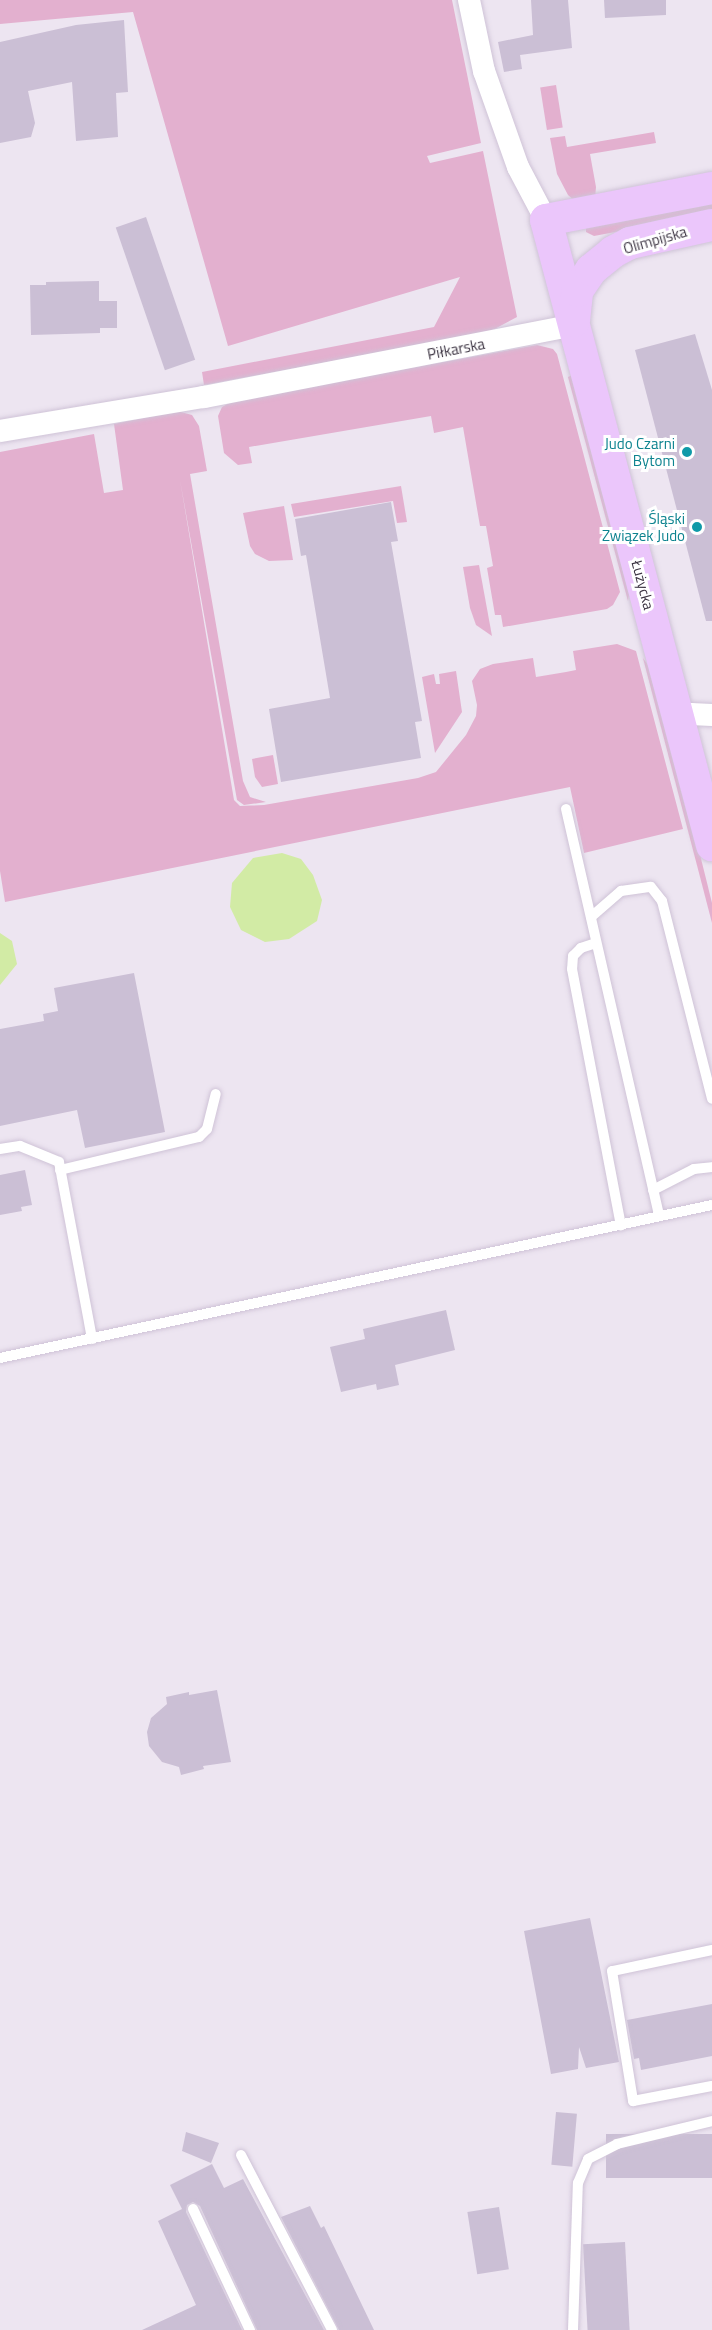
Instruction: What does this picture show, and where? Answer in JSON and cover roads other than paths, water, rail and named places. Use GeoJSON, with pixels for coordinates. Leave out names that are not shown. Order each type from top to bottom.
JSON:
{"type":"FeatureCollection","features":[{"type":"Feature","properties":{"kind":"street"},"geometry":{"type":"LineString","coordinates":[[469,0],[484,71],[518,167],[546,220],[574,325]]}},
{"type":"Feature","properties":{"kind":"street"},"geometry":{"type":"LineString","coordinates":[[546,220],[712,188]]}},
{"type":"Feature","properties":{"kind":"street","name":"Olimpijska"},"geometry":{"type":"LineString","coordinates":[[574,325],[577,291],[591,270],[614,252],[630,243],[712,225]]}},
{"type":"Feature","properties":{"kind":"street","name":"Piłkarska"},"geometry":{"type":"LineString","coordinates":[[0,431],[205,401],[574,325]]}},
{"type":"Feature","properties":{"kind":"street","name":"Łużycka"},"geometry":{"type":"LineString","coordinates":[[574,325],[646,623],[678,717],[712,844]]}},
{"type":"Feature","properties":{"kind":"street"},"geometry":{"type":"LineString","coordinates":[[678,717],[712,715]]}},
{"type":"Feature","properties":{"kind":"lane"},"geometry":{"type":"LineString","coordinates":[[566,809],[659,1216]]}},
{"type":"Feature","properties":{"kind":"lane"},"geometry":{"type":"LineString","coordinates":[[591,917],[621,891],[651,887],[662,901],[712,1099]]}},
{"type":"Feature","properties":{"kind":"lane"},"geometry":{"type":"LineString","coordinates":[[596,943],[581,948],[573,956],[572,969],[621,1225]]}},
{"type":"Feature","properties":{"kind":"lane"},"geometry":{"type":"LineString","coordinates":[[60,1170],[199,1137],[207,1129],[216,1094]]}},
{"type":"Feature","properties":{"kind":"lane"},"geometry":{"type":"LineString","coordinates":[[0,1149],[20,1146],[59,1161],[92,1339]]}},
{"type":"Feature","properties":{"kind":"lane"},"geometry":{"type":"LineString","coordinates":[[653,1190],[694,1169],[712,1167]]}},
{"type":"Feature","properties":{"kind":"lane"},"geometry":{"type":"LineString","coordinates":[[0,1358],[712,1205]]}},
{"type":"Feature","properties":{"kind":"lane"},"geometry":{"type":"LineString","coordinates":[[712,1950],[612,1971],[633,2101],[712,2086]]}},
{"type":"Feature","properties":{"kind":"lane"},"geometry":{"type":"LineString","coordinates":[[573,2330],[578,2183],[588,2159],[617,2144],[712,2121]]}},
{"type":"Feature","properties":{"kind":"lane"},"geometry":{"type":"LineString","coordinates":[[241,2155],[332,2330]]}},
{"type":"Feature","properties":{"kind":"lane"},"geometry":{"type":"LineString","coordinates":[[193,2210],[250,2330]]}},
{"type":"Feature","properties":{"kind":"place","name":"Judo Czarni Bytom"},"geometry":{"type":"Point","coordinates":[687,452]}},
{"type":"Feature","properties":{"kind":"place","name":"Śląski Związek Judo"},"geometry":{"type":"Point","coordinates":[697,527]}}]}
